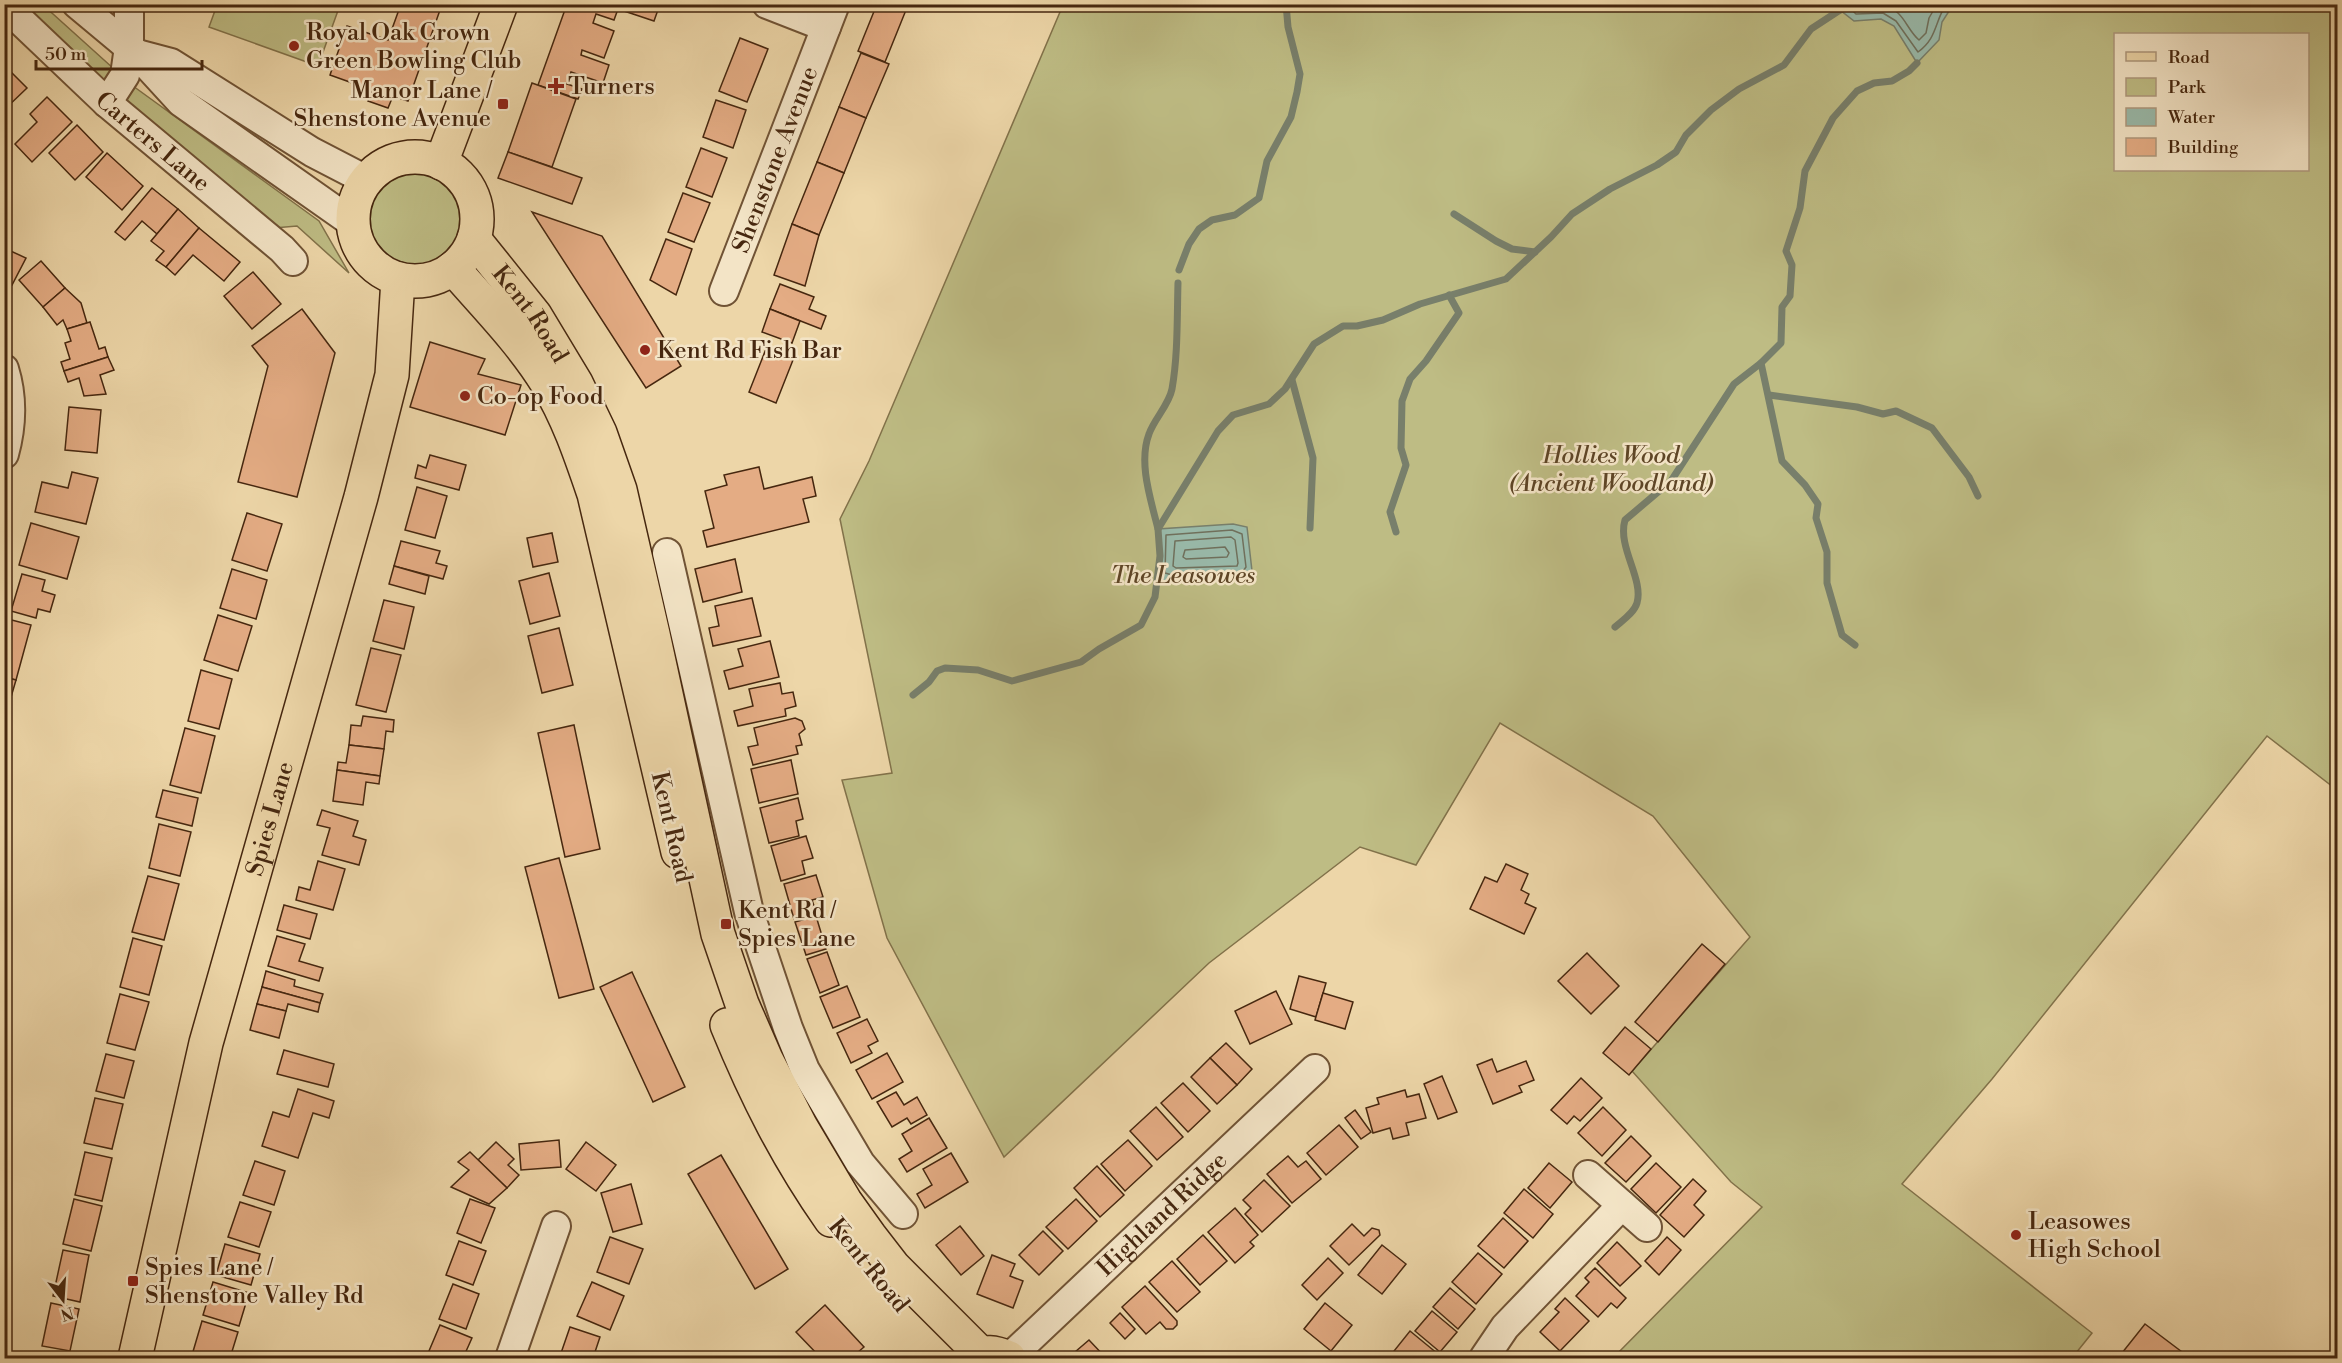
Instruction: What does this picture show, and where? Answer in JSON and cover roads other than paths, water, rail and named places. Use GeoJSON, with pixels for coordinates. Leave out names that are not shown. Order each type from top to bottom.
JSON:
{"type":"FeatureCollection","features":[{"type":"Feature","properties":{"kind":"main road"},"geometry":{"type":"LineString","coordinates":[[441,163],[501,4]]}},
{"type":"Feature","properties":{"kind":"main road"},"geometry":{"type":"LineString","coordinates":[[421,158],[441,163],[458,174],[472,196],[477,217],[474,239],[465,255],[453,268],[431,279],[413,281],[398,279],[380,270],[366,258],[357,242],[353,224],[355,202],[366,180],[382,166],[401,159],[421,158]]}},
{"type":"Feature","properties":{"kind":"main road","name":"Kent Road"},"geometry":{"type":"LineString","coordinates":[[474,239],[535,315],[576,383],[600,433],[620,490],[718,934],[742,1004],[791,1077],[844,1201],[894,1267],[984,1357]]}},
{"type":"Feature","properties":{"kind":"main road","name":"Kent Road"},"geometry":{"type":"LineString","coordinates":[[453,268],[509,332],[547,383],[577,443],[594,494],[700,945],[720,1010],[745,1070],[778,1137],[855,1254],[879,1283],[984,1357]]}},
{"type":"Feature","properties":{"kind":"main road","name":"Spies Lane"},"geometry":{"type":"LineString","coordinates":[[135,1359],[206,1043],[358,509],[392,375],[398,279]]}},
{"type":"Feature","properties":{"kind":"street","name":"Carters Lane"},"geometry":{"type":"LineString","coordinates":[[77,4],[133,51],[181,102],[353,224]]}},
{"type":"Feature","properties":{"kind":"street"},"geometry":{"type":"LineString","coordinates":[[106,103],[125,75],[133,51],[129,4]]}},
{"type":"Feature","properties":{"kind":"street","name":"Shenstone Avenue"},"geometry":{"type":"LineString","coordinates":[[724,291],[831,16],[767,4]]}},
{"type":"Feature","properties":{"kind":"street","name":"Carters Lane"},"geometry":{"type":"LineString","coordinates":[[4,5],[106,103],[291,248]]}},
{"type":"Feature","properties":{"kind":"street","name":"Carters Lane"},"geometry":{"type":"LineString","coordinates":[[133,51],[171,63],[312,152],[366,180]]}},
{"type":"Feature","properties":{"kind":"street"},"geometry":{"type":"LineString","coordinates":[[4,369],[10,390],[11,412],[10,434],[4,454]]}},
{"type":"Feature","properties":{"kind":"street","name":"Kent Road"},"geometry":{"type":"LineString","coordinates":[[667,553],[749,912],[788,1028],[791,1077],[903,1214]]}},
{"type":"Feature","properties":{"kind":"street","name":"Highland Ridge"},"geometry":{"type":"LineString","coordinates":[[984,1357],[1315,1069]]}},
{"type":"Feature","properties":{"kind":"street"},"geometry":{"type":"LineString","coordinates":[[1588,1175],[1647,1227]]}},
{"type":"Feature","properties":{"kind":"street"},"geometry":{"type":"LineString","coordinates":[[1484,1359],[1505,1326],[1622,1205]]}},
{"type":"Feature","properties":{"kind":"street"},"geometry":{"type":"LineString","coordinates":[[510,1359],[556,1226]]}},
{"type":"Feature","properties":{"kind":"water"},"geometry":{"type":"Polygon","coordinates":[[[1839,4],[1953,5],[1942,22],[1939,40],[1917,63],[1894,26],[1881,19],[1854,21],[1840,10],[1839,4]]]}},
{"type":"Feature","properties":{"kind":"water"},"geometry":{"type":"Polygon","coordinates":[[[1233,524],[1247,527],[1252,571],[1243,580],[1176,582],[1158,580],[1160,556],[1158,529],[1233,524]]]}},
{"type":"Feature","properties":{"kind":"waterway"},"geometry":{"type":"LineString","coordinates":[[1179,270],[1189,244],[1199,229],[1212,220],[1235,215],[1259,198],[1267,161],[1291,117],[1300,74],[1288,27],[1286,4]]}},
{"type":"Feature","properties":{"kind":"waterway"},"geometry":{"type":"LineString","coordinates":[[1823,4],[1840,10]]}},
{"type":"Feature","properties":{"kind":"waterway"},"geometry":{"type":"LineString","coordinates":[[913,695],[929,682],[937,671],[945,668],[978,670],[1012,681],[1081,662],[1141,625],[1155,597],[1160,556],[1158,529],[1218,431],[1233,415],[1269,404],[1285,389],[1314,344],[1343,326],[1357,326],[1383,320],[1420,304],[1506,279],[1572,214],[1610,189],[1657,165],[1676,152],[1686,135],[1711,110],[1739,89],[1784,65],[1811,29],[1840,10]]}},
{"type":"Feature","properties":{"kind":"waterway"},"geometry":{"type":"LineString","coordinates":[[1855,645],[1842,635],[1827,583],[1827,552],[1816,518],[1818,504],[1805,485],[1782,461],[1761,363],[1781,343],[1782,307],[1790,296],[1792,265],[1786,251],[1800,208],[1805,171],[1833,118],[1857,91],[1874,83],[1892,81],[1909,71],[1917,63]]}},
{"type":"Feature","properties":{"kind":"waterway"},"geometry":{"type":"LineString","coordinates":[[1454,214],[1512,249],[1535,252]]}},
{"type":"Feature","properties":{"kind":"waterway"},"geometry":{"type":"LineString","coordinates":[[1158,529],[1149,494],[1145,457],[1149,434],[1168,401],[1172,389],[1178,283]]}},
{"type":"Feature","properties":{"kind":"waterway"},"geometry":{"type":"LineString","coordinates":[[1396,532],[1390,512],[1406,465],[1401,448],[1402,401],[1410,379],[1426,361],[1459,313],[1449,295]]}},
{"type":"Feature","properties":{"kind":"waterway"},"geometry":{"type":"LineString","coordinates":[[1615,627],[1633,610],[1638,594],[1624,541],[1625,520],[1671,481],[1734,384],[1761,363]]}},
{"type":"Feature","properties":{"kind":"waterway"},"geometry":{"type":"LineString","coordinates":[[1292,380],[1313,458],[1310,528]]}},
{"type":"Feature","properties":{"kind":"waterway"},"geometry":{"type":"LineString","coordinates":[[1769,395],[1857,407],[1883,414],[1896,411],[1932,428],[1969,477],[1978,496]]}},
{"type":"Feature","properties":{"kind":"place","name":"Royal Oak Crown Green Bowling Club"},"geometry":{"type":"Point","coordinates":[294,46]}},
{"type":"Feature","properties":{"kind":"place","name":"Turners"},"geometry":{"type":"Point","coordinates":[556,86]}},
{"type":"Feature","properties":{"kind":"place","name":"Manor Lane / Shenstone Avenue"},"geometry":{"type":"Point","coordinates":[503,104]}},
{"type":"Feature","properties":{"kind":"place","name":"Kent Rd Fish Bar"},"geometry":{"type":"Point","coordinates":[645,350]}},
{"type":"Feature","properties":{"kind":"place","name":"Co-op Food"},"geometry":{"type":"Point","coordinates":[465,396]}},
{"type":"Feature","properties":{"kind":"place","name":"Kent Rd / Spies Lane"},"geometry":{"type":"Point","coordinates":[726,924]}},
{"type":"Feature","properties":{"kind":"place","name":"Leasowes High School"},"geometry":{"type":"Point","coordinates":[2016,1235]}},
{"type":"Feature","properties":{"kind":"place","name":"Spies Lane / Shenstone Valley Rd"},"geometry":{"type":"Point","coordinates":[133,1281]}},
{"type":"Feature","properties":{"kind":"park label","name":"Hollies Wood (Ancient Woodland)"},"geometry":{"type":"Point","coordinates":[1611,469]}},
{"type":"Feature","properties":{"kind":"park label","name":"The Leasowes"},"geometry":{"type":"Point","coordinates":[1183,575]}}]}
